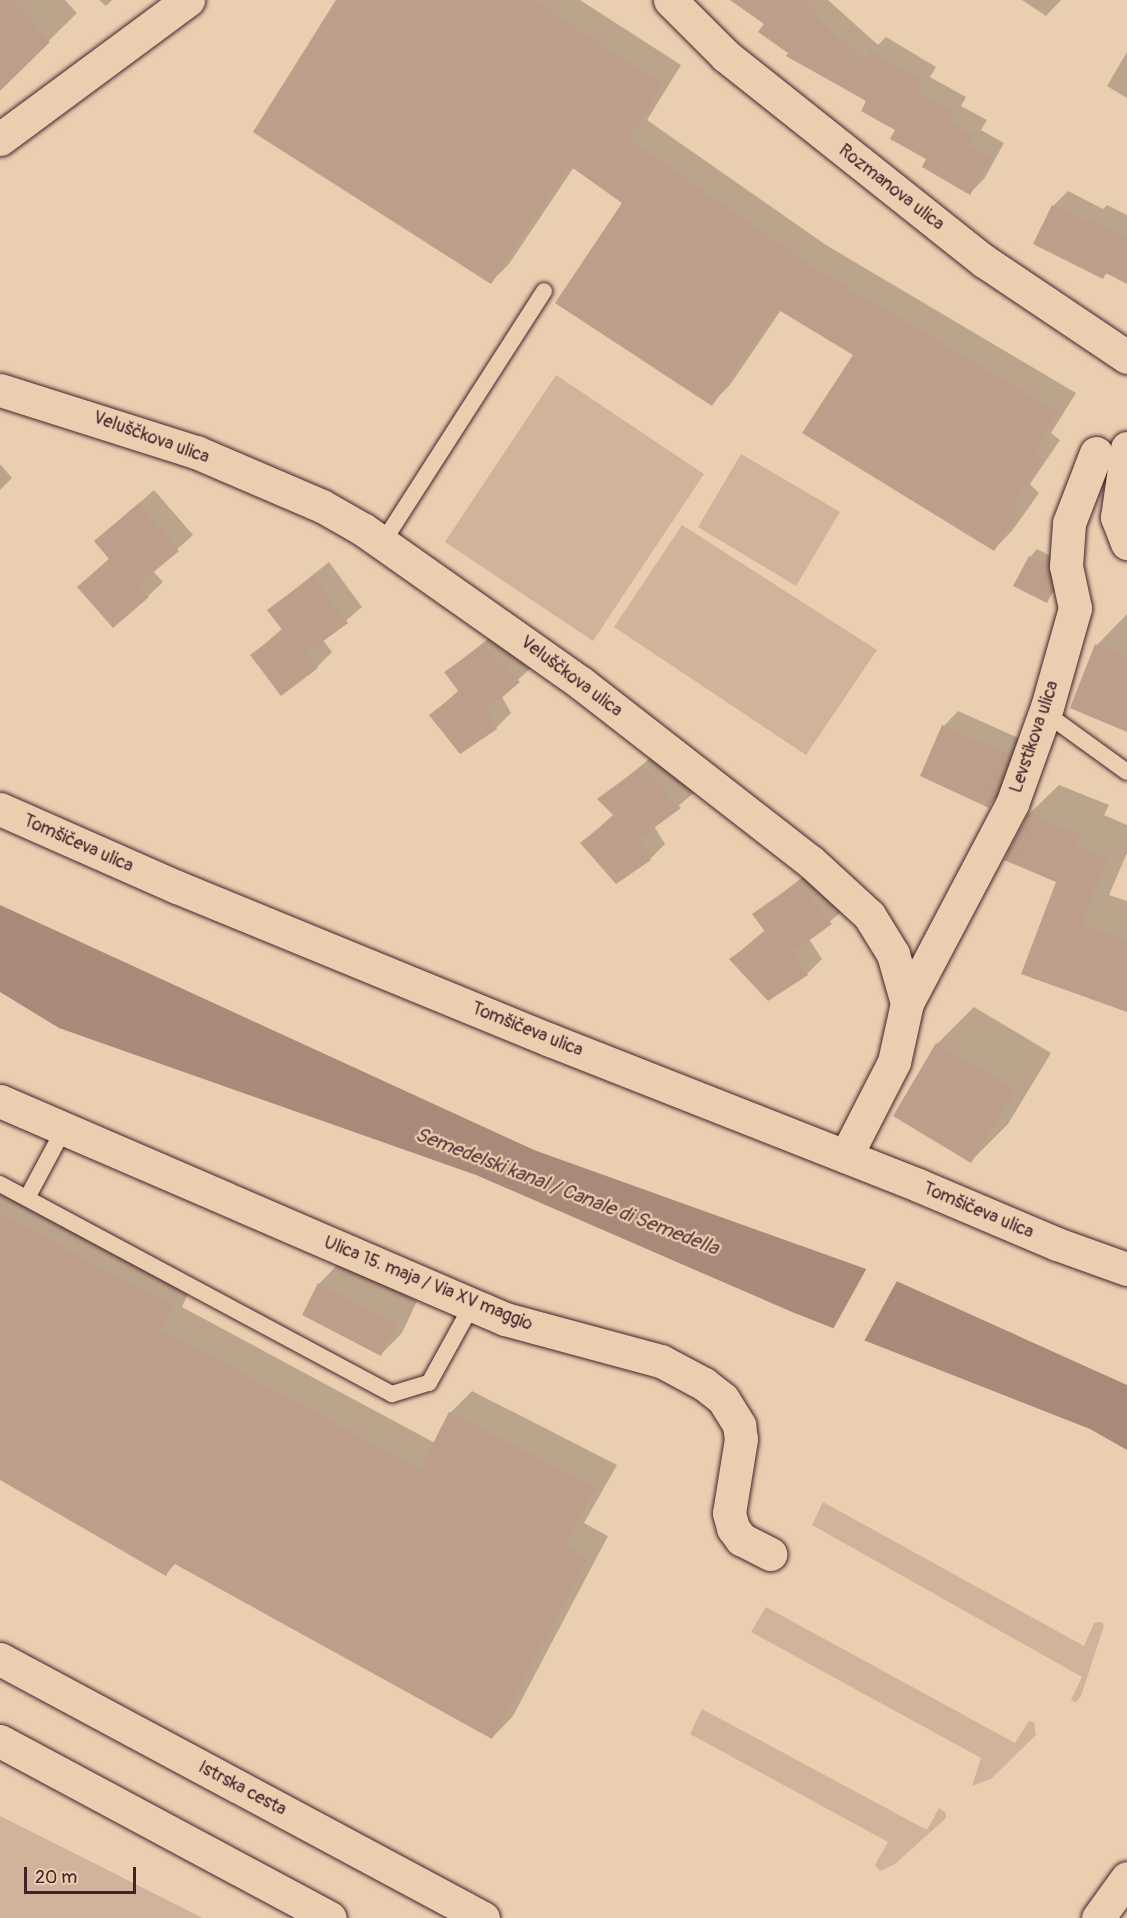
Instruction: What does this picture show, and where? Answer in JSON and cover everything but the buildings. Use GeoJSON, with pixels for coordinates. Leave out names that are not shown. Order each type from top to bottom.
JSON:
{"type":"FeatureCollection","features":[{"type":"Feature","properties":{"kind":"main road"},"geometry":{"type":"LineString","coordinates":[[0,139],[188,0]]}},
{"type":"Feature","properties":{"kind":"main road","name":"Rozmanova ulica"},"geometry":{"type":"LineString","coordinates":[[670,0],[726,56],[984,261],[1127,357]]}},
{"type":"Feature","properties":{"kind":"main road","name":"Veluščkova ulica"},"geometry":{"type":"LineString","coordinates":[[0,390],[196,452],[322,506],[383,542],[581,683],[810,861],[869,915],[893,954],[907,1003],[894,1062],[846,1156]]}},
{"type":"Feature","properties":{"kind":"main road"},"geometry":{"type":"LineString","coordinates":[[1111,450],[1117,517],[1127,543]]}},
{"type":"Feature","properties":{"kind":"main road","name":"Levstikova ulica"},"geometry":{"type":"LineString","coordinates":[[907,1003],[1012,804],[1044,712],[1075,608],[1066,566],[1069,523],[1111,450]]}},
{"type":"Feature","properties":{"kind":"main road","name":"Tomšičeva ulica"},"geometry":{"type":"LineString","coordinates":[[0,809],[177,887],[550,1040],[846,1156],[1057,1244]]}},
{"type":"Feature","properties":{"kind":"main road","name":"Ulica 15. maja / Via XV maggio"},"geometry":{"type":"LineString","coordinates":[[0,1101],[63,1131],[505,1319],[661,1361],[723,1399],[739,1425],[741,1439],[729,1513],[733,1528],[741,1539],[770,1554]]}},
{"type":"Feature","properties":{"kind":"main road"},"geometry":{"type":"LineString","coordinates":[[1057,1244],[1127,1269]]}},
{"type":"Feature","properties":{"kind":"main road"},"geometry":{"type":"LineString","coordinates":[[1057,1244],[1127,1286]]}},
{"type":"Feature","properties":{"kind":"main road","name":"Istrska cesta"},"geometry":{"type":"LineString","coordinates":[[0,1659],[483,1918]]}},
{"type":"Feature","properties":{"kind":"main road"},"geometry":{"type":"LineString","coordinates":[[5,1746],[330,1918]]}},
{"type":"Feature","properties":{"kind":"main road"},"geometry":{"type":"LineString","coordinates":[[1098,1918],[1127,1878]]}},
{"type":"Feature","properties":{"kind":"lane"},"geometry":{"type":"LineString","coordinates":[[383,542],[544,291]]}},
{"type":"Feature","properties":{"kind":"lane"},"geometry":{"type":"LineString","coordinates":[[1044,712],[1127,772]]}},
{"type":"Feature","properties":{"kind":"lane"},"geometry":{"type":"LineString","coordinates":[[27,1198],[63,1131]]}},
{"type":"Feature","properties":{"kind":"lane"},"geometry":{"type":"LineString","coordinates":[[0,1184],[392,1394],[429,1383],[472,1305]]}},
{"type":"Feature","properties":{"kind":"shaded area"},"geometry":{"type":"Polygon","coordinates":[[[556,375],[704,474],[593,641],[445,542],[556,375]]]}},
{"type":"Feature","properties":{"kind":"shaded area"},"geometry":{"type":"Polygon","coordinates":[[[741,454],[840,512],[796,586],[698,527],[741,454]]]}},
{"type":"Feature","properties":{"kind":"shaded area"},"geometry":{"type":"Polygon","coordinates":[[[682,525],[877,650],[806,755],[614,627],[682,525]]]}},
{"type":"Feature","properties":{"kind":"shaded area"},"geometry":{"type":"Polygon","coordinates":[[[823,1502],[1084,1646],[1094,1623],[1102,1622],[1104,1626],[1081,1696],[1076,1702],[1071,1700],[1082,1677],[812,1525],[823,1502]]]}},
{"type":"Feature","properties":{"kind":"shaded area"},"geometry":{"type":"Polygon","coordinates":[[[766,1607],[1015,1743],[1029,1721],[1034,1722],[1036,1735],[991,1779],[972,1786],[981,1758],[751,1632],[766,1607]]]}},
{"type":"Feature","properties":{"kind":"shaded area"},"geometry":{"type":"Polygon","coordinates":[[[702,1709],[927,1830],[939,1808],[946,1813],[946,1818],[895,1864],[880,1871],[875,1865],[888,1842],[690,1734],[702,1709]]]}},
{"type":"Feature","properties":{"kind":"shaded area"},"geometry":{"type":"Polygon","coordinates":[[[0,1816],[203,1918],[0,1918],[0,1816]]]}},
{"type":"Feature","properties":{"kind":"water","name":"Semedelski kanal / Canale di Semedella"},"geometry":{"type":"Polygon","coordinates":[[[0,905],[534,1150],[883,1275],[1127,1385],[1127,1450],[1090,1429],[792,1312],[476,1175],[59,1028],[0,992],[0,905]]]}},
{"type":"Feature","properties":{"kind":"pier"},"geometry":{"type":"Polygon","coordinates":[[[868,1266],[898,1279],[863,1343],[832,1331],[868,1266]]]}}]}
